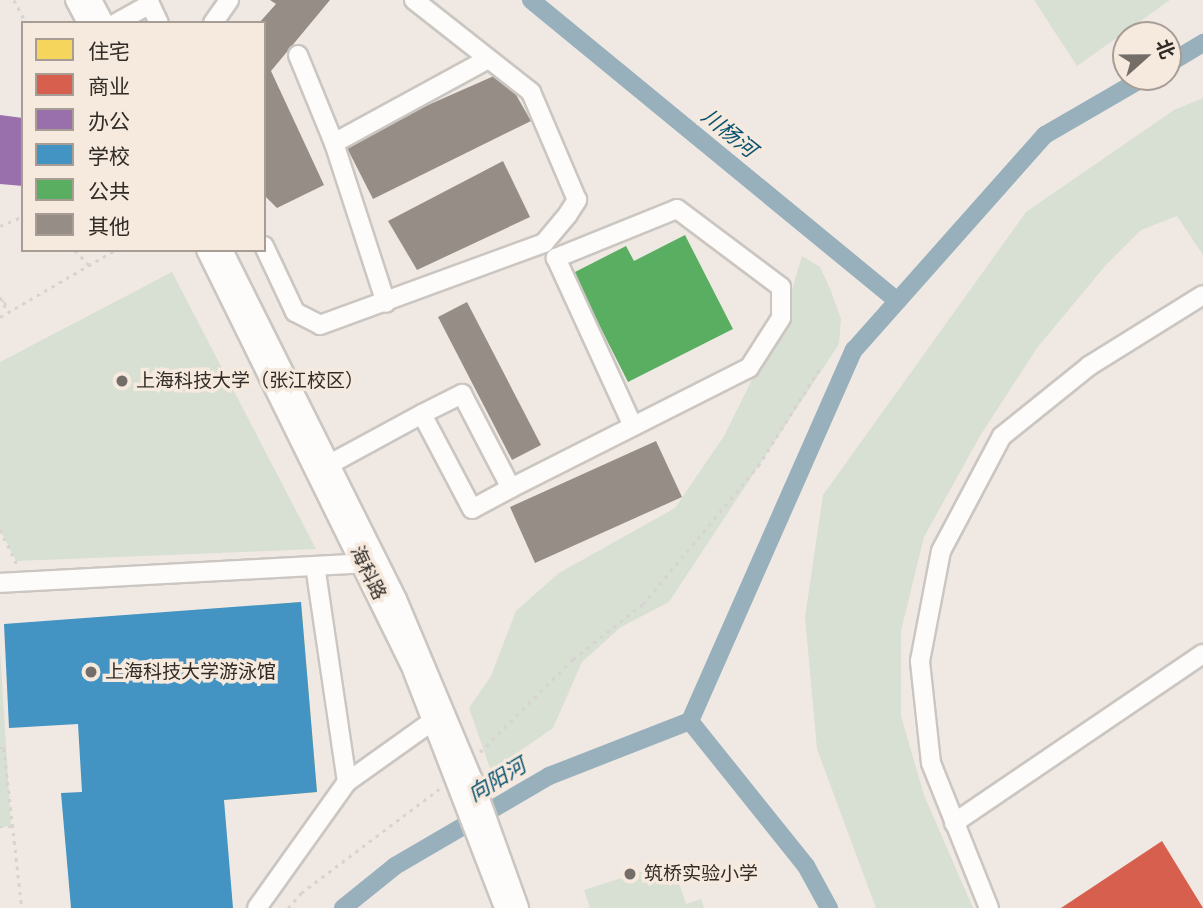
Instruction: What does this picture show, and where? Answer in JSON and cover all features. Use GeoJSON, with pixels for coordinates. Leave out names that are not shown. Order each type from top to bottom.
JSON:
{"type":"FeatureCollection","features":[{"type":"Feature","properties":{"kind":"street"},"geometry":{"type":"LineString","coordinates":[[75,0],[86,21]]}},
{"type":"Feature","properties":{"kind":"street"},"geometry":{"type":"LineString","coordinates":[[92,0],[103,21]]}},
{"type":"Feature","properties":{"kind":"street"},"geometry":{"type":"LineString","coordinates":[[214,21],[229,0]]}},
{"type":"Feature","properties":{"kind":"street"},"geometry":{"type":"LineString","coordinates":[[266,250],[295,312],[320,325],[544,243],[576,200],[531,92],[414,0]]}},
{"type":"Feature","properties":{"kind":"street"},"geometry":{"type":"LineString","coordinates":[[119,21],[149,2],[158,21]]}},
{"type":"Feature","properties":{"kind":"street"},"geometry":{"type":"LineString","coordinates":[[298,55],[334,143],[386,303]]}},
{"type":"Feature","properties":{"kind":"street"},"geometry":{"type":"LineString","coordinates":[[334,143],[488,59]]}},
{"type":"Feature","properties":{"kind":"street"},"geometry":{"type":"LineString","coordinates":[[422,414],[472,509],[750,368],[781,318],[781,287],[677,209],[556,258],[633,426]]}},
{"type":"Feature","properties":{"kind":"street","name":"海科路"},"geometry":{"type":"LineString","coordinates":[[207,252],[364,563],[433,720],[465,779]]}},
{"type":"Feature","properties":{"kind":"street","name":"海科路"},"geometry":{"type":"LineString","coordinates":[[224,252],[397,599],[499,874],[519,908]]}},
{"type":"Feature","properties":{"kind":"street"},"geometry":{"type":"LineString","coordinates":[[989,908],[931,763],[920,662],[941,551],[1002,436],[1089,366],[1203,295]]}},
{"type":"Feature","properties":{"kind":"street"},"geometry":{"type":"LineString","coordinates":[[330,464],[462,394],[511,488]]}},
{"type":"Feature","properties":{"kind":"street"},"geometry":{"type":"LineString","coordinates":[[0,583],[364,563]]}},
{"type":"Feature","properties":{"kind":"street"},"geometry":{"type":"LineString","coordinates":[[315,566],[347,782]]}},
{"type":"Feature","properties":{"kind":"street"},"geometry":{"type":"LineString","coordinates":[[954,823],[1203,654]]}},
{"type":"Feature","properties":{"kind":"street"},"geometry":{"type":"LineString","coordinates":[[257,908],[347,782],[433,720]]}},
{"type":"Feature","properties":{"kind":"street","name":"海科路"},"geometry":{"type":"LineString","coordinates":[[499,874],[504,908]]}},
{"type":"Feature","properties":{"kind":"path"},"geometry":{"type":"LineString","coordinates":[[15,0],[25,21]]}},
{"type":"Feature","properties":{"kind":"path"},"geometry":{"type":"LineString","coordinates":[[0,226],[21,217]]}},
{"type":"Feature","properties":{"kind":"path"},"geometry":{"type":"LineString","coordinates":[[77,252],[89,265]]}},
{"type":"Feature","properties":{"kind":"path"},"geometry":{"type":"LineString","coordinates":[[0,317],[112,252]]}},
{"type":"Feature","properties":{"kind":"path"},"geometry":{"type":"LineString","coordinates":[[0,297],[8,313]]}},
{"type":"Feature","properties":{"kind":"path"},"geometry":{"type":"LineString","coordinates":[[288,908],[422,797],[465,779],[573,659],[643,604],[758,466],[821,366]]}},
{"type":"Feature","properties":{"kind":"path"},"geometry":{"type":"LineString","coordinates":[[0,530],[25,582]]}},
{"type":"Feature","properties":{"kind":"path"},"geometry":{"type":"LineString","coordinates":[[0,748],[4,748],[22,908]]}},
{"type":"Feature","properties":{"kind":"path"},"geometry":{"type":"LineString","coordinates":[[0,827],[11,827]]}},
{"type":"Feature","properties":{"kind":"green space"},"geometry":{"type":"Polygon","coordinates":[[[1034,0],[1170,0],[1140,21],[1112,21],[1112,41],[1077,66],[1034,0]]]}},
{"type":"Feature","properties":{"kind":"green space"},"geometry":{"type":"Polygon","coordinates":[[[1203,98],[1203,255],[1177,216],[1141,230],[1105,266],[1037,348],[980,436],[924,537],[901,631],[901,716],[924,795],[973,908],[876,908],[817,749],[805,617],[823,495],[1026,212],[1174,110],[1203,98]]]}},
{"type":"Feature","properties":{"kind":"green space"},"geometry":{"type":"Polygon","coordinates":[[[802,256],[820,267],[831,291],[841,319],[839,344],[669,602],[621,627],[582,662],[553,728],[491,771],[469,708],[491,676],[516,611],[559,573],[675,508],[724,436],[785,313],[802,256]]]}},
{"type":"Feature","properties":{"kind":"green space"},"geometry":{"type":"Polygon","coordinates":[[[172,272],[316,549],[16,561],[0,530],[0,362],[172,272]]]}},
{"type":"Feature","properties":{"kind":"green space"},"geometry":{"type":"Polygon","coordinates":[[[0,649],[11,826],[0,827],[0,649]]]}},
{"type":"Feature","properties":{"kind":"green space"},"geometry":{"type":"Polygon","coordinates":[[[672,862],[686,904],[701,899],[704,908],[590,908],[584,890],[672,862]]]}},
{"type":"Feature","properties":{"kind":"building: 住宅"},"geometry":{"type":"Polygon","coordinates":[[[301,602],[317,792],[186,803],[169,613],[301,602]]]}},
{"type":"Feature","properties":{"kind":"building: 商业"},"geometry":{"type":"Polygon","coordinates":[[[1162,841],[1203,908],[1061,908],[1162,841]]]}},
{"type":"Feature","properties":{"kind":"building: 办公"},"geometry":{"type":"Polygon","coordinates":[[[0,115],[21,118],[21,186],[0,184],[0,115]]]}},
{"type":"Feature","properties":{"kind":"building: 学校"},"geometry":{"type":"Polygon","coordinates":[[[301,602],[317,792],[224,800],[233,908],[71,908],[61,793],[82,792],[78,724],[9,728],[4,624],[301,602]]]}},
{"type":"Feature","properties":{"kind":"building: 公共"},"geometry":{"type":"Polygon","coordinates":[[[685,235],[733,329],[628,382],[573,273],[626,246],[634,261],[685,235]]]}},
{"type":"Feature","properties":{"kind":"building: 其他"},"geometry":{"type":"Polygon","coordinates":[[[270,0],[330,0],[271,71],[324,185],[277,208],[266,197],[266,21],[261,21],[276,4],[270,0]]]}},
{"type":"Feature","properties":{"kind":"building: 其他"},"geometry":{"type":"Polygon","coordinates":[[[503,72],[531,121],[373,199],[344,142],[503,72]]]}},
{"type":"Feature","properties":{"kind":"building: 其他"},"geometry":{"type":"Polygon","coordinates":[[[503,161],[530,217],[417,270],[388,221],[503,161]]]}},
{"type":"Feature","properties":{"kind":"building: 其他"},"geometry":{"type":"Polygon","coordinates":[[[467,302],[541,445],[512,460],[438,317],[467,302]]]}},
{"type":"Feature","properties":{"kind":"building: 其他"},"geometry":{"type":"Polygon","coordinates":[[[656,441],[682,497],[535,563],[510,507],[656,441]]]}},
{"type":"Feature","properties":{"kind":"waterway","name":"川杨河"},"geometry":{"type":"LineString","coordinates":[[531,0],[897,301]]}},
{"type":"Feature","properties":{"kind":"waterway"},"geometry":{"type":"LineString","coordinates":[[1182,56],[1203,43]]}},
{"type":"Feature","properties":{"kind":"waterway"},"geometry":{"type":"LineString","coordinates":[[829,908],[806,866],[690,721],[854,350],[1045,135],[1121,91]]}},
{"type":"Feature","properties":{"kind":"waterway","name":"向阳河"},"geometry":{"type":"LineString","coordinates":[[343,908],[395,866],[549,776],[690,721]]}},
{"type":"Feature","properties":{"kind":"place","name":"上海科技大学（张江校区）"},"geometry":{"type":"Point","coordinates":[122,381]}},
{"type":"Feature","properties":{"kind":"place","name":"上海科技大学游泳馆"},"geometry":{"type":"Point","coordinates":[91,672]}},
{"type":"Feature","properties":{"kind":"place","name":"筑桥实验小学"},"geometry":{"type":"Point","coordinates":[630,874]}}]}
